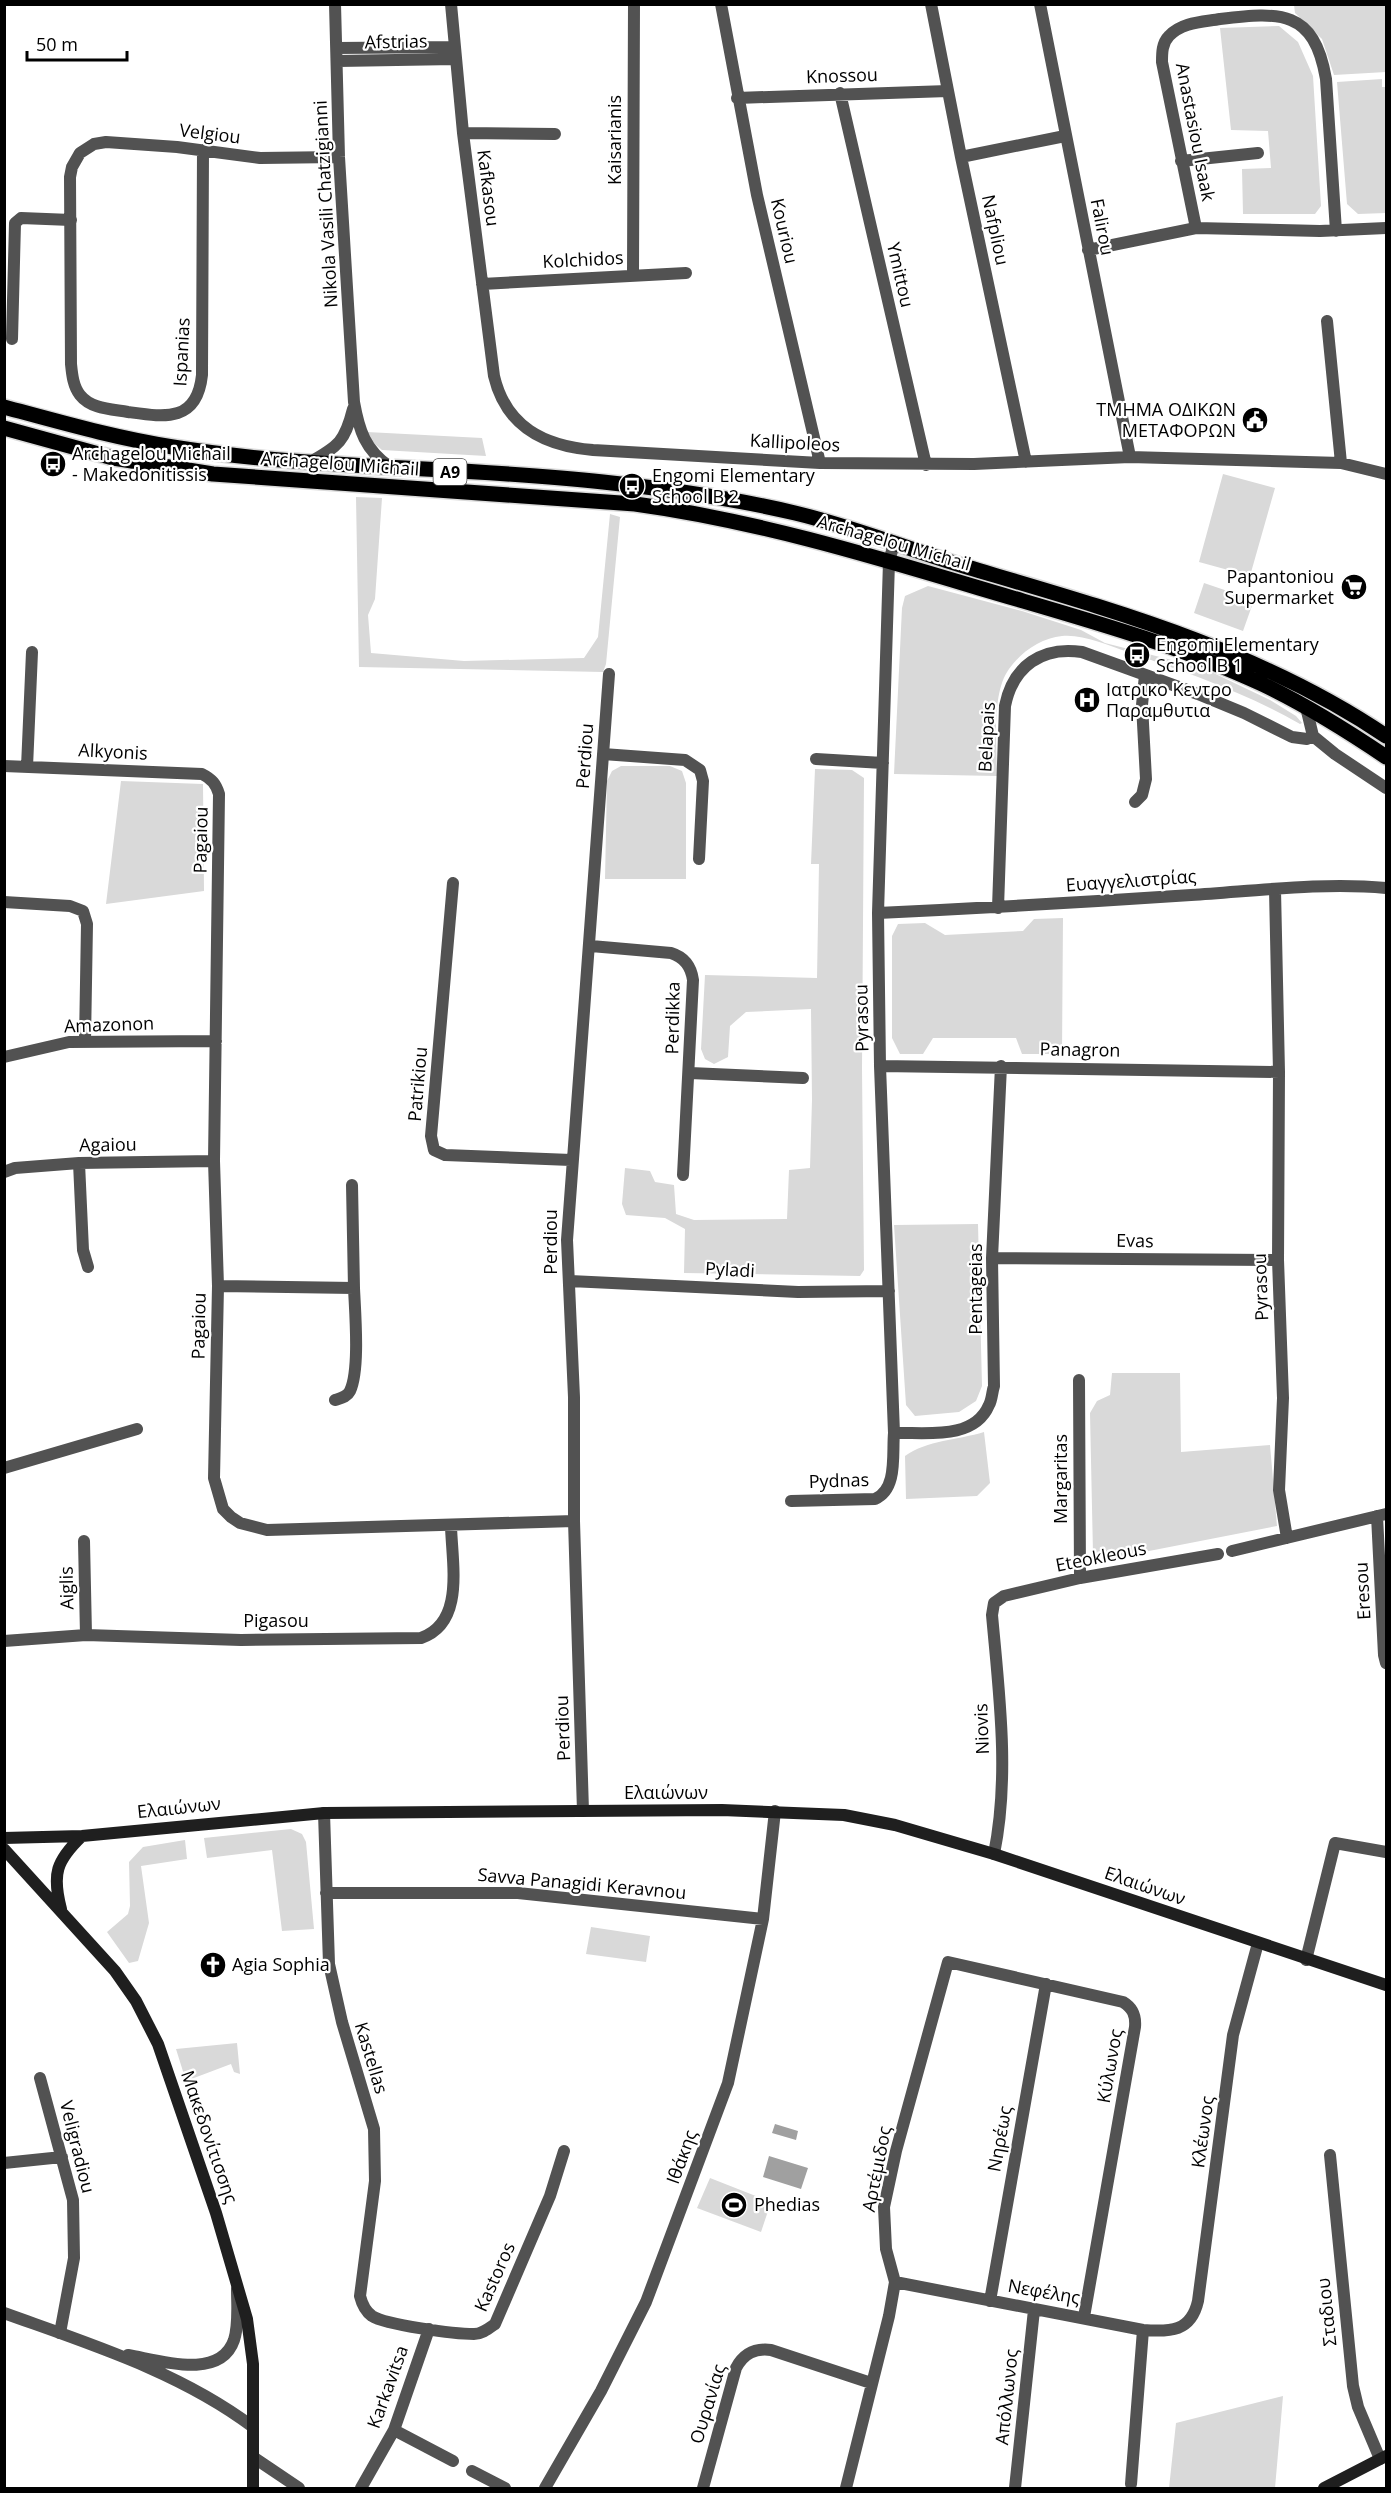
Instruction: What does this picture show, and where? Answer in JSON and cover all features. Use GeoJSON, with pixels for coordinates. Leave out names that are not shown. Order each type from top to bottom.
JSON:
{"type":"FeatureCollection","features":[{"type":"Feature","properties":{"kind":"main road","name":"Archagelou Michail"},"geometry":{"type":"LineString","coordinates":[[4,407],[71,426],[172,447],[310,462],[599,482],[700,494],[798,513],[1158,626],[1228,651],[1300,685],[1386,735]]}},
{"type":"Feature","properties":{"kind":"main road","name":"Archagelou Michail"},"geometry":{"type":"LineString","coordinates":[[4,428],[113,458],[213,474],[635,504],[699,513],[795,535],[1133,635],[1217,665],[1339,725],[1386,758]]}},
{"type":"Feature","properties":{"kind":"main road","name":"Ελαιώνων"},"geometry":{"type":"LineString","coordinates":[[4,1838],[82,1836],[324,1814],[583,1811],[825,1813],[875,1820],[994,1854],[1386,1985]]}},
{"type":"Feature","properties":{"kind":"main road"},"geometry":{"type":"LineString","coordinates":[[62,1911],[56,1884],[57,1871],[64,1856],[82,1836]]}},
{"type":"Feature","properties":{"kind":"main road","name":"Μακεδονίτισσης"},"geometry":{"type":"LineString","coordinates":[[4,1849],[115,1971],[146,2019],[158,2044],[216,2213],[247,2319],[251,2346],[254,2427],[253,2488]]}},
{"type":"Feature","properties":{"kind":"main road"},"geometry":{"type":"LineString","coordinates":[[1324,2488],[1383,2458]]}},
{"type":"Feature","properties":{"kind":"street","name":"Nikola Vasili Chatzigianni"},"geometry":{"type":"LineString","coordinates":[[336,4],[339,157],[354,402],[358,426],[366,444],[377,459],[390,468]]}},
{"type":"Feature","properties":{"kind":"street","name":"Kafkasou"},"geometry":{"type":"LineString","coordinates":[[451,4],[463,133],[494,376]]}},
{"type":"Feature","properties":{"kind":"street","name":"Kaisarianis"},"geometry":{"type":"LineString","coordinates":[[633,275],[634,4]]}},
{"type":"Feature","properties":{"kind":"street","name":"Kouriou"},"geometry":{"type":"LineString","coordinates":[[721,4],[737,98],[820,464]]}},
{"type":"Feature","properties":{"kind":"street","name":"Nafpliou"},"geometry":{"type":"LineString","coordinates":[[931,4],[1026,462]]}},
{"type":"Feature","properties":{"kind":"street","name":"Falirou"},"geometry":{"type":"LineString","coordinates":[[1040,4],[1130,457]]}},
{"type":"Feature","properties":{"kind":"street","name":"Anastasiou Isaak"},"geometry":{"type":"LineString","coordinates":[[1196,228],[1162,62],[1162,50],[1168,36],[1180,28],[1195,23],[1262,14],[1286,18],[1296,23],[1312,38],[1322,58],[1326,79],[1336,231]]}},
{"type":"Feature","properties":{"kind":"street","name":"Afstrias"},"geometry":{"type":"LineString","coordinates":[[337,54],[454,53]]}},
{"type":"Feature","properties":{"kind":"street","name":"Knossou"},"geometry":{"type":"LineString","coordinates":[[737,98],[948,91]]}},
{"type":"Feature","properties":{"kind":"street","name":"Ymittou"},"geometry":{"type":"LineString","coordinates":[[840,93],[926,465]]}},
{"type":"Feature","properties":{"kind":"street"},"geometry":{"type":"LineString","coordinates":[[463,133],[555,134]]}},
{"type":"Feature","properties":{"kind":"street"},"geometry":{"type":"LineString","coordinates":[[961,157],[1065,136]]}},
{"type":"Feature","properties":{"kind":"street","name":"Velgiou"},"geometry":{"type":"LineString","coordinates":[[80,153],[94,144],[105,142],[203,150],[283,160],[339,157]]}},
{"type":"Feature","properties":{"kind":"street","name":"Ispanias"},"geometry":{"type":"LineString","coordinates":[[80,153],[72,167],[70,177],[71,364],[74,385],[79,394],[88,402],[102,408],[159,416],[185,410],[196,398],[202,375],[203,150]]}},
{"type":"Feature","properties":{"kind":"street"},"geometry":{"type":"LineString","coordinates":[[1181,161],[1258,153]]}},
{"type":"Feature","properties":{"kind":"street"},"geometry":{"type":"LineString","coordinates":[[12,339],[15,223],[21,218],[70,220]]}},
{"type":"Feature","properties":{"kind":"street"},"geometry":{"type":"LineString","coordinates":[[1088,250],[1196,228],[1336,231],[1386,228]]}},
{"type":"Feature","properties":{"kind":"street","name":"Kolchidos"},"geometry":{"type":"LineString","coordinates":[[482,284],[686,273]]}},
{"type":"Feature","properties":{"kind":"street"},"geometry":{"type":"LineString","coordinates":[[1327,321],[1341,463]]}},
{"type":"Feature","properties":{"kind":"street","name":"Kallipoleos"},"geometry":{"type":"LineString","coordinates":[[494,376],[502,400],[517,421],[548,442],[569,448],[820,464],[926,465],[1130,457],[1341,463],[1386,474]]}},
{"type":"Feature","properties":{"kind":"street","name":"Nikola Vasili Chatzigianni"},"geometry":{"type":"LineString","coordinates":[[310,462],[335,448],[342,441],[354,402]]}},
{"type":"Feature","properties":{"kind":"street","name":"Pyrasou"},"geometry":{"type":"LineString","coordinates":[[886,1492],[891,1479],[894,1433],[880,1066],[879,913],[889,562],[894,543]]}},
{"type":"Feature","properties":{"kind":"street","name":"Belapais"},"geometry":{"type":"LineString","coordinates":[[999,908],[1005,706],[1013,680],[1024,666],[1037,658],[1068,650],[1111,661],[1244,713],[1292,737],[1306,739],[1313,736]]}},
{"type":"Feature","properties":{"kind":"street"},"geometry":{"type":"LineString","coordinates":[[27,766],[32,652]]}},
{"type":"Feature","properties":{"kind":"street","name":"Perdiou"},"geometry":{"type":"LineString","coordinates":[[583,1811],[574,1521],[574,1397],[567,1240],[591,946],[609,674]]}},
{"type":"Feature","properties":{"kind":"street"},"geometry":{"type":"LineString","coordinates":[[1136,802],[1142,795],[1146,779],[1142,705],[1145,675]]}},
{"type":"Feature","properties":{"kind":"street"},"geometry":{"type":"LineString","coordinates":[[1306,707],[1313,736],[1335,754],[1386,788]]}},
{"type":"Feature","properties":{"kind":"street"},"geometry":{"type":"LineString","coordinates":[[603,754],[685,760],[696,765],[703,781],[699,859]]}},
{"type":"Feature","properties":{"kind":"street"},"geometry":{"type":"LineString","coordinates":[[816,759],[883,763]]}},
{"type":"Feature","properties":{"kind":"street","name":"Alkyonis"},"geometry":{"type":"LineString","coordinates":[[4,766],[202,774],[216,785]]}},
{"type":"Feature","properties":{"kind":"street","name":"Pagaiou"},"geometry":{"type":"LineString","coordinates":[[216,785],[220,804],[214,1161],[218,1286],[214,1478],[223,1509],[240,1523],[267,1530],[574,1521]]}},
{"type":"Feature","properties":{"kind":"street","name":"Patrikiou"},"geometry":{"type":"LineString","coordinates":[[453,883],[432,1136],[434,1150],[445,1155],[572,1160]]}},
{"type":"Feature","properties":{"kind":"street","name":"Ευαγγελιστρίας"},"geometry":{"type":"LineString","coordinates":[[879,913],[999,908],[1275,890],[1369,886],[1386,888]]}},
{"type":"Feature","properties":{"kind":"street","name":"Pyrasou"},"geometry":{"type":"LineString","coordinates":[[1275,890],[1280,1072],[1278,1260],[1283,1398],[1280,1490],[1287,1538]]}},
{"type":"Feature","properties":{"kind":"street"},"geometry":{"type":"LineString","coordinates":[[4,902],[70,906],[83,911],[87,924],[86,1041]]}},
{"type":"Feature","properties":{"kind":"street","name":"Perdikka"},"geometry":{"type":"LineString","coordinates":[[591,946],[671,953],[681,957],[687,963],[693,980],[683,1175]]}},
{"type":"Feature","properties":{"kind":"street","name":"Amazonon"},"geometry":{"type":"LineString","coordinates":[[4,1057],[69,1042],[216,1041]]}},
{"type":"Feature","properties":{"kind":"street","name":"Panagron"},"geometry":{"type":"LineString","coordinates":[[880,1066],[1001,1066],[1280,1072]]}},
{"type":"Feature","properties":{"kind":"street","name":"Pentageias"},"geometry":{"type":"LineString","coordinates":[[894,1433],[951,1432],[966,1428],[980,1419],[989,1406],[994,1386],[992,1258],[1001,1066]]}},
{"type":"Feature","properties":{"kind":"street"},"geometry":{"type":"LineString","coordinates":[[690,1073],[803,1078]]}},
{"type":"Feature","properties":{"kind":"street","name":"Agaiou"},"geometry":{"type":"LineString","coordinates":[[4,1172],[15,1168],[79,1163],[214,1161]]}},
{"type":"Feature","properties":{"kind":"street"},"geometry":{"type":"LineString","coordinates":[[79,1163],[83,1250],[88,1267]]}},
{"type":"Feature","properties":{"kind":"street"},"geometry":{"type":"LineString","coordinates":[[335,1400],[343,1398],[350,1392],[355,1370],[352,1185]]}},
{"type":"Feature","properties":{"kind":"street","name":"Evas"},"geometry":{"type":"LineString","coordinates":[[992,1258],[1278,1260]]}},
{"type":"Feature","properties":{"kind":"street","name":"Pyladi"},"geometry":{"type":"LineString","coordinates":[[570,1281],[798,1292],[889,1291]]}},
{"type":"Feature","properties":{"kind":"street"},"geometry":{"type":"LineString","coordinates":[[218,1286],[354,1288]]}},
{"type":"Feature","properties":{"kind":"street","name":"Margaritas"},"geometry":{"type":"LineString","coordinates":[[1079,1380],[1080,1578]]}},
{"type":"Feature","properties":{"kind":"street"},"geometry":{"type":"LineString","coordinates":[[4,1468],[136,1430]]}},
{"type":"Feature","properties":{"kind":"street","name":"Pydnas"},"geometry":{"type":"LineString","coordinates":[[791,1501],[875,1499],[886,1492]]}},
{"type":"Feature","properties":{"kind":"street"},"geometry":{"type":"LineString","coordinates":[[1232,1551],[1382,1515]]}},
{"type":"Feature","properties":{"kind":"street","name":"Eresou"},"geometry":{"type":"LineString","coordinates":[[1382,1515],[1386,1663]]}},
{"type":"Feature","properties":{"kind":"street","name":"Pigasou"},"geometry":{"type":"LineString","coordinates":[[4,1641],[86,1635],[241,1640],[421,1638],[433,1634],[444,1624],[452,1604],[451,1526]]}},
{"type":"Feature","properties":{"kind":"street","name":"Aiglis"},"geometry":{"type":"LineString","coordinates":[[84,1541],[86,1635]]}},
{"type":"Feature","properties":{"kind":"street","name":"Eteokleous"},"geometry":{"type":"LineString","coordinates":[[994,1602],[1004,1596],[1080,1578],[1218,1554]]}},
{"type":"Feature","properties":{"kind":"street","name":"Niovis"},"geometry":{"type":"LineString","coordinates":[[994,1602],[1001,1726],[1001,1807],[994,1854]]}},
{"type":"Feature","properties":{"kind":"street","name":"Ιθάκης"},"geometry":{"type":"LineString","coordinates":[[545,2488],[601,2391],[646,2302],[728,2083],[763,1919],[775,1811]]}},
{"type":"Feature","properties":{"kind":"street","name":"Kastellas"},"geometry":{"type":"LineString","coordinates":[[324,1814],[329,1964],[342,2022],[374,2129],[375,2181],[360,2296],[365,2310]]}},
{"type":"Feature","properties":{"kind":"street"},"geometry":{"type":"LineString","coordinates":[[1306,1960],[1335,1843],[1386,1852]]}},
{"type":"Feature","properties":{"kind":"street","name":"Savva Panagidi Keravnou"},"geometry":{"type":"LineString","coordinates":[[326,1893],[518,1893],[763,1919]]}},
{"type":"Feature","properties":{"kind":"street","name":"Κλέωνος"},"geometry":{"type":"LineString","coordinates":[[1186,2324],[1192,2318],[1198,2301],[1233,2035],[1258,1943]]}},
{"type":"Feature","properties":{"kind":"street","name":"Κύλωνος"},"geometry":{"type":"LineString","coordinates":[[948,1962],[1123,2002],[1132,2010],[1136,2021],[1084,2317]]}},
{"type":"Feature","properties":{"kind":"street","name":"Αρτέμιδος"},"geometry":{"type":"LineString","coordinates":[[846,2488],[889,2316],[895,2282],[886,2249],[884,2207],[896,2151],[948,1962]]}},
{"type":"Feature","properties":{"kind":"street","name":"Νηρέως"},"geometry":{"type":"LineString","coordinates":[[990,2301],[1046,1984]]}},
{"type":"Feature","properties":{"kind":"street","name":"Veligradiou"},"geometry":{"type":"LineString","coordinates":[[40,2078],[73,2200],[74,2258],[60,2333]]}},
{"type":"Feature","properties":{"kind":"street","name":"Kastoros"},"geometry":{"type":"LineString","coordinates":[[365,2310],[378,2319],[429,2329],[476,2334],[486,2331],[495,2324],[550,2196],[564,2151]]}},
{"type":"Feature","properties":{"kind":"street","name":"Σταδιου"},"geometry":{"type":"LineString","coordinates":[[1330,2155],[1353,2386],[1358,2407],[1383,2458]]}},
{"type":"Feature","properties":{"kind":"street"},"geometry":{"type":"LineString","coordinates":[[4,2163],[62,2157]]}},
{"type":"Feature","properties":{"kind":"street","name":"Νεφέλης"},"geometry":{"type":"LineString","coordinates":[[895,2282],[1143,2330],[1167,2332],[1186,2324]]}},
{"type":"Feature","properties":{"kind":"street"},"geometry":{"type":"LineString","coordinates":[[106,2351],[180,2364],[196,2365],[216,2360],[229,2350],[233,2341],[237,2317],[237,2284]]}},
{"type":"Feature","properties":{"kind":"street","name":"Απόλλωνος"},"geometry":{"type":"LineString","coordinates":[[1016,2488],[1035,2310]]}},
{"type":"Feature","properties":{"kind":"street"},"geometry":{"type":"LineString","coordinates":[[4,2313],[106,2351],[197,2390],[254,2427]]}},
{"type":"Feature","properties":{"kind":"street","name":"Karkavitsa"},"geometry":{"type":"LineString","coordinates":[[361,2488],[394,2430],[429,2329]]}},
{"type":"Feature","properties":{"kind":"street"},"geometry":{"type":"LineString","coordinates":[[1131,2484],[1143,2330]]}},
{"type":"Feature","properties":{"kind":"street","name":"Ουρανίας"},"geometry":{"type":"LineString","coordinates":[[703,2488],[736,2368],[746,2354],[754,2350],[771,2350],[871,2383]]}},
{"type":"Feature","properties":{"kind":"street"},"geometry":{"type":"LineString","coordinates":[[394,2430],[453,2461]]}},
{"type":"Feature","properties":{"kind":"street"},"geometry":{"type":"LineString","coordinates":[[253,2457],[299,2488]]}},
{"type":"Feature","properties":{"kind":"street"},"geometry":{"type":"LineString","coordinates":[[472,2471],[506,2488]]}},
{"type":"Feature","properties":{"kind":"shaded area"},"geometry":{"type":"Polygon","coordinates":[[[1294,5],[1386,5],[1386,72],[1334,75],[1322,39],[1295,13],[1294,5]]]}},
{"type":"Feature","properties":{"kind":"shaded area"},"geometry":{"type":"Polygon","coordinates":[[[1279,26],[1298,42],[1313,76],[1321,206],[1315,214],[1243,214],[1242,169],[1271,168],[1268,131],[1231,130],[1220,28],[1279,26]]]}},
{"type":"Feature","properties":{"kind":"shaded area"},"geometry":{"type":"Polygon","coordinates":[[[1382,79],[1382,87],[1386,87],[1386,213],[1358,214],[1347,204],[1337,82],[1382,79]]]}},
{"type":"Feature","properties":{"kind":"shaded area"},"geometry":{"type":"Polygon","coordinates":[[[367,432],[482,438],[486,456],[382,450],[370,440],[367,432]]]}},
{"type":"Feature","properties":{"kind":"shaded area"},"geometry":{"type":"Polygon","coordinates":[[[1223,474],[1275,488],[1250,576],[1199,562],[1223,474]]]}},
{"type":"Feature","properties":{"kind":"shaded area"},"geometry":{"type":"Polygon","coordinates":[[[356,497],[382,498],[375,599],[368,615],[371,653],[464,661],[584,658],[598,637],[610,514],[620,517],[606,664],[603,672],[359,667],[356,497]]]}},
{"type":"Feature","properties":{"kind":"shaded area"},"geometry":{"type":"Polygon","coordinates":[[[1204,583],[1254,600],[1243,631],[1194,613],[1204,583]]]}},
{"type":"Feature","properties":{"kind":"shaded area"},"geometry":{"type":"Polygon","coordinates":[[[928,586],[1022,611],[1081,630],[1105,643],[1203,668],[1270,700],[1296,716],[1302,723],[1237,693],[1172,667],[1095,641],[1070,636],[1054,637],[1026,652],[1009,669],[1003,680],[996,720],[997,776],[894,774],[902,608],[905,596],[928,586]]]}},
{"type":"Feature","properties":{"kind":"shaded area"},"geometry":{"type":"Polygon","coordinates":[[[621,766],[670,766],[682,771],[686,783],[686,879],[605,879],[607,781],[612,771],[621,766]]]}},
{"type":"Feature","properties":{"kind":"shaded area"},"geometry":{"type":"Polygon","coordinates":[[[815,769],[852,770],[864,778],[862,1069],[864,1270],[860,1276],[684,1273],[685,1229],[665,1218],[626,1215],[622,1204],[625,1168],[650,1171],[655,1182],[674,1185],[676,1214],[694,1220],[787,1219],[789,1170],[810,1168],[811,1009],[746,1012],[730,1026],[728,1057],[714,1064],[705,1059],[701,1049],[705,975],[817,978],[819,864],[811,864],[815,769]]]}},
{"type":"Feature","properties":{"kind":"shaded area"},"geometry":{"type":"Polygon","coordinates":[[[121,781],[203,784],[204,891],[106,904],[121,781]]]}},
{"type":"Feature","properties":{"kind":"shaded area"},"geometry":{"type":"Polygon","coordinates":[[[1063,918],[1062,1054],[1022,1054],[1016,1038],[933,1038],[923,1054],[900,1054],[892,1038],[892,936],[898,924],[925,923],[945,935],[1023,931],[1034,919],[1063,918]]]}},
{"type":"Feature","properties":{"kind":"shaded area"},"geometry":{"type":"Polygon","coordinates":[[[978,1224],[982,1386],[976,1401],[959,1412],[915,1416],[906,1405],[894,1225],[978,1224]]]}},
{"type":"Feature","properties":{"kind":"shaded area"},"geometry":{"type":"Polygon","coordinates":[[[1112,1373],[1180,1373],[1181,1452],[1270,1445],[1277,1526],[1108,1559],[1093,1554],[1090,1413],[1097,1401],[1110,1395],[1112,1373]]]}},
{"type":"Feature","properties":{"kind":"shaded area"},"geometry":{"type":"Polygon","coordinates":[[[984,1432],[990,1483],[977,1496],[906,1499],[905,1456],[933,1443],[984,1432]]]}},
{"type":"Feature","properties":{"kind":"shaded area"},"geometry":{"type":"Polygon","coordinates":[[[291,1829],[302,1834],[306,1842],[314,1929],[282,1931],[272,1850],[207,1858],[204,1838],[291,1829]]]}},
{"type":"Feature","properties":{"kind":"shaded area"},"geometry":{"type":"Polygon","coordinates":[[[185,1840],[187,1859],[141,1866],[149,1923],[138,1961],[129,1963],[107,1932],[128,1914],[130,1906],[129,1862],[143,1847],[185,1840]]]}},
{"type":"Feature","properties":{"kind":"shaded area"},"geometry":{"type":"Polygon","coordinates":[[[591,1927],[650,1936],[646,1962],[586,1954],[591,1927]]]}},
{"type":"Feature","properties":{"kind":"shaded area"},"geometry":{"type":"Polygon","coordinates":[[[237,2043],[240,2074],[234,2072],[231,2064],[186,2081],[176,2049],[237,2043]]]}},
{"type":"Feature","properties":{"kind":"shaded area"},"geometry":{"type":"Polygon","coordinates":[[[775,2124],[798,2131],[796,2140],[772,2133],[775,2124]]]}},
{"type":"Feature","properties":{"kind":"shaded area"},"geometry":{"type":"Polygon","coordinates":[[[769,2156],[808,2168],[801,2189],[763,2177],[769,2156]]]}},
{"type":"Feature","properties":{"kind":"shaded area","name":"Phedias"},"geometry":{"type":"Polygon","coordinates":[[[710,2178],[771,2202],[761,2232],[697,2208],[710,2178]]]}},
{"type":"Feature","properties":{"kind":"shaded area"},"geometry":{"type":"Polygon","coordinates":[[[1283,2396],[1275,2488],[1169,2488],[1176,2423],[1283,2396]]]}},
{"type":"Feature","properties":{"kind":"place","name":"ΤΜΗΜΑ ΟΔΙΚΩΝ ΜΕΤΑΦΟΡΩΝ"},"geometry":{"type":"Point","coordinates":[1255,420]}},
{"type":"Feature","properties":{"kind":"place","name":"Archagelou Michail - Makedonitissis"},"geometry":{"type":"Point","coordinates":[53,464]}},
{"type":"Feature","properties":{"kind":"place","name":"Engomi Elementary School B 2"},"geometry":{"type":"Point","coordinates":[632,486]}},
{"type":"Feature","properties":{"kind":"place","name":"Papantoniou Supermarket"},"geometry":{"type":"Point","coordinates":[1354,587]}},
{"type":"Feature","properties":{"kind":"place","name":"Engomi Elementary School B 1"},"geometry":{"type":"Point","coordinates":[1137,655]}},
{"type":"Feature","properties":{"kind":"place","name":"Ιατρικο Κεντρο Παραμθυτια"},"geometry":{"type":"Point","coordinates":[1087,700]}},
{"type":"Feature","properties":{"kind":"place","name":"Agia Sophia"},"geometry":{"type":"Point","coordinates":[213,1965]}},
{"type":"Feature","properties":{"kind":"place","name":"Phedias"},"geometry":{"type":"Point","coordinates":[734,2205]}}]}
